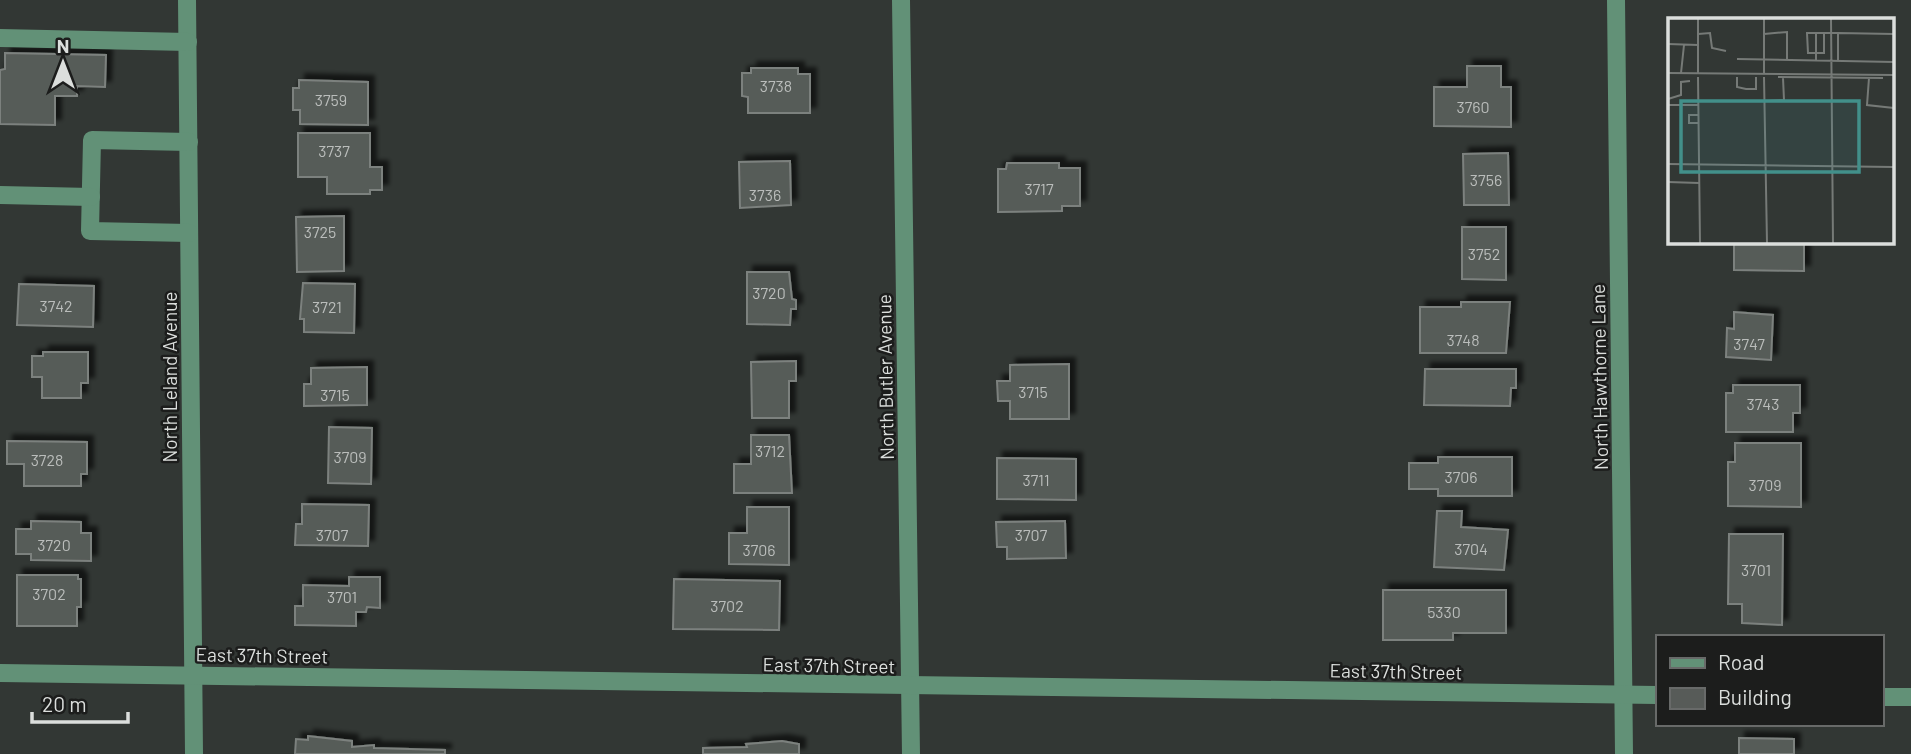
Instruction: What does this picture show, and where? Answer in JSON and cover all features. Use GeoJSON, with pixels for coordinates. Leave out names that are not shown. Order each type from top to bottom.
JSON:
{"type":"FeatureCollection","features":[{"type":"Feature","properties":{"kind":"street","name":"North Leland Avenue"},"geometry":{"type":"LineString","coordinates":[[187,0],[194,754]]}},
{"type":"Feature","properties":{"kind":"street","name":"North Butler Avenue"},"geometry":{"type":"LineString","coordinates":[[901,0],[911,754]]}},
{"type":"Feature","properties":{"kind":"street","name":"North Hawthorne Lane"},"geometry":{"type":"LineString","coordinates":[[1616,0],[1624,754]]}},
{"type":"Feature","properties":{"kind":"street"},"geometry":{"type":"LineString","coordinates":[[0,38],[188,42]]}},
{"type":"Feature","properties":{"kind":"street"},"geometry":{"type":"LineString","coordinates":[[189,142],[92,140],[90,231],[189,233]]}},
{"type":"Feature","properties":{"kind":"street"},"geometry":{"type":"LineString","coordinates":[[0,195],[91,197]]}},
{"type":"Feature","properties":{"kind":"street","name":"East 37th Street"},"geometry":{"type":"LineString","coordinates":[[0,673],[1656,695]]}},
{"type":"Feature","properties":{"kind":"street"},"geometry":{"type":"LineString","coordinates":[[1883,697],[1911,697]]}},
{"type":"Feature","properties":{"kind":"building"},"geometry":{"type":"Polygon","coordinates":[[[5,53],[106,55],[105,87],[77,86],[77,96],[55,96],[55,125],[0,124],[0,70],[5,69],[5,53]]]}},
{"type":"Feature","properties":{"kind":"building"},"geometry":{"type":"Polygon","coordinates":[[[1467,66],[1501,66],[1501,87],[1511,87],[1511,127],[1434,126],[1434,87],[1467,87],[1467,66]]]}},
{"type":"Feature","properties":{"kind":"building"},"geometry":{"type":"Polygon","coordinates":[[[751,68],[798,68],[798,74],[810,74],[810,113],[748,113],[748,97],[742,96],[742,73],[751,73],[751,68]]]}},
{"type":"Feature","properties":{"kind":"building"},"geometry":{"type":"Polygon","coordinates":[[[299,80],[368,82],[368,125],[300,124],[300,110],[293,110],[293,88],[299,88],[299,80]]]}},
{"type":"Feature","properties":{"kind":"building"},"geometry":{"type":"Polygon","coordinates":[[[298,133],[370,133],[370,167],[382,167],[382,190],[370,190],[370,194],[327,194],[327,177],[298,177],[298,133]]]}},
{"type":"Feature","properties":{"kind":"building"},"geometry":{"type":"Polygon","coordinates":[[[1508,153],[1509,205],[1464,205],[1463,154],[1508,153]]]}},
{"type":"Feature","properties":{"kind":"building"},"geometry":{"type":"Polygon","coordinates":[[[790,161],[791,205],[740,208],[739,162],[790,161]]]}},
{"type":"Feature","properties":{"kind":"building"},"geometry":{"type":"Polygon","coordinates":[[[1007,163],[1059,163],[1059,168],[1080,168],[1080,206],[1062,206],[1062,211],[998,212],[998,169],[1006,169],[1007,163]]]}},
{"type":"Feature","properties":{"kind":"building"},"geometry":{"type":"Polygon","coordinates":[[[344,216],[344,271],[297,272],[296,217],[344,216]]]}},
{"type":"Feature","properties":{"kind":"building"},"geometry":{"type":"Polygon","coordinates":[[[1462,227],[1506,227],[1506,280],[1462,279],[1462,227]]]}},
{"type":"Feature","properties":{"kind":"building"},"geometry":{"type":"Polygon","coordinates":[[[1734,243],[1804,243],[1804,271],[1734,270],[1734,243]]]}},
{"type":"Feature","properties":{"kind":"building"},"geometry":{"type":"Polygon","coordinates":[[[747,272],[789,272],[792,299],[796,300],[796,309],[791,309],[790,325],[747,324],[747,272]]]}},
{"type":"Feature","properties":{"kind":"building"},"geometry":{"type":"Polygon","coordinates":[[[303,283],[355,284],[354,333],[304,332],[304,319],[300,319],[303,283]]]}},
{"type":"Feature","properties":{"kind":"building"},"geometry":{"type":"Polygon","coordinates":[[[19,284],[94,286],[93,327],[17,325],[19,284]]]}},
{"type":"Feature","properties":{"kind":"building"},"geometry":{"type":"Polygon","coordinates":[[[1461,302],[1510,302],[1506,353],[1420,353],[1420,307],[1461,307],[1461,302]]]}},
{"type":"Feature","properties":{"kind":"building"},"geometry":{"type":"Polygon","coordinates":[[[1734,312],[1773,315],[1771,360],[1726,357],[1727,328],[1734,329],[1734,312]]]}},
{"type":"Feature","properties":{"kind":"building"},"geometry":{"type":"Polygon","coordinates":[[[43,352],[88,352],[88,383],[81,383],[81,398],[42,398],[42,377],[32,377],[32,356],[43,356],[43,352]]]}},
{"type":"Feature","properties":{"kind":"building"},"geometry":{"type":"Polygon","coordinates":[[[796,361],[796,381],[789,381],[789,418],[752,418],[751,362],[796,361]]]}},
{"type":"Feature","properties":{"kind":"building"},"geometry":{"type":"Polygon","coordinates":[[[1069,364],[1069,419],[1010,419],[1010,401],[998,401],[997,381],[1010,381],[1010,365],[1069,364]]]}},
{"type":"Feature","properties":{"kind":"building"},"geometry":{"type":"Polygon","coordinates":[[[367,367],[367,405],[304,406],[304,384],[311,384],[311,368],[367,367]]]}},
{"type":"Feature","properties":{"kind":"building"},"geometry":{"type":"Polygon","coordinates":[[[1425,369],[1516,369],[1516,388],[1511,388],[1510,406],[1424,405],[1425,369]]]}},
{"type":"Feature","properties":{"kind":"building"},"geometry":{"type":"Polygon","coordinates":[[[1733,385],[1800,385],[1800,413],[1793,413],[1793,432],[1726,432],[1726,393],[1733,393],[1733,385]]]}},
{"type":"Feature","properties":{"kind":"building"},"geometry":{"type":"Polygon","coordinates":[[[329,427],[372,428],[371,484],[328,483],[329,427]]]}},
{"type":"Feature","properties":{"kind":"building"},"geometry":{"type":"Polygon","coordinates":[[[751,435],[789,435],[792,493],[734,493],[734,464],[751,464],[751,435]]]}},
{"type":"Feature","properties":{"kind":"building"},"geometry":{"type":"Polygon","coordinates":[[[7,441],[87,442],[87,474],[81,474],[81,486],[24,486],[24,464],[7,464],[7,441]]]}},
{"type":"Feature","properties":{"kind":"building"},"geometry":{"type":"Polygon","coordinates":[[[1735,443],[1801,443],[1801,507],[1728,506],[1728,462],[1735,462],[1735,443]]]}},
{"type":"Feature","properties":{"kind":"building"},"geometry":{"type":"Polygon","coordinates":[[[1438,457],[1512,457],[1512,496],[1438,496],[1438,489],[1409,489],[1409,463],[1438,463],[1438,457]]]}},
{"type":"Feature","properties":{"kind":"building"},"geometry":{"type":"Polygon","coordinates":[[[997,458],[1076,459],[1076,500],[997,499],[997,458]]]}},
{"type":"Feature","properties":{"kind":"building"},"geometry":{"type":"Polygon","coordinates":[[[302,504],[369,505],[368,546],[295,545],[296,524],[302,524],[302,504]]]}},
{"type":"Feature","properties":{"kind":"building"},"geometry":{"type":"Polygon","coordinates":[[[747,507],[789,507],[789,565],[729,564],[729,533],[747,533],[747,507]]]}},
{"type":"Feature","properties":{"kind":"building"},"geometry":{"type":"Polygon","coordinates":[[[1437,511],[1462,511],[1461,527],[1508,530],[1504,570],[1434,567],[1437,511]]]}},
{"type":"Feature","properties":{"kind":"building"},"geometry":{"type":"Polygon","coordinates":[[[31,521],[81,522],[81,533],[91,533],[91,561],[31,560],[31,554],[16,554],[16,529],[31,529],[31,521]]]}},
{"type":"Feature","properties":{"kind":"building"},"geometry":{"type":"Polygon","coordinates":[[[1065,521],[1066,558],[1007,559],[1007,547],[997,547],[996,522],[1065,521]]]}},
{"type":"Feature","properties":{"kind":"building"},"geometry":{"type":"Polygon","coordinates":[[[1729,534],[1783,534],[1782,625],[1742,623],[1742,604],[1728,604],[1729,534]]]}},
{"type":"Feature","properties":{"kind":"building"},"geometry":{"type":"Polygon","coordinates":[[[17,575],[78,575],[78,579],[81,579],[81,607],[77,607],[77,626],[17,626],[17,575]]]}},
{"type":"Feature","properties":{"kind":"building"},"geometry":{"type":"Polygon","coordinates":[[[349,577],[380,577],[380,608],[367,607],[366,612],[356,612],[356,626],[295,625],[295,606],[303,606],[303,585],[349,586],[349,577]]]}},
{"type":"Feature","properties":{"kind":"building"},"geometry":{"type":"Polygon","coordinates":[[[674,579],[780,581],[779,630],[673,629],[674,579]]]}},
{"type":"Feature","properties":{"kind":"building"},"geometry":{"type":"Polygon","coordinates":[[[1383,590],[1506,590],[1506,633],[1453,633],[1453,640],[1383,640],[1383,590]]]}},
{"type":"Feature","properties":{"kind":"building"},"geometry":{"type":"Polygon","coordinates":[[[308,736],[352,741],[352,747],[374,745],[374,748],[445,750],[445,754],[295,754],[296,739],[308,740],[308,736]]]}},
{"type":"Feature","properties":{"kind":"building"},"geometry":{"type":"Polygon","coordinates":[[[1739,738],[1794,739],[1794,754],[1739,754],[1739,738]]]}},
{"type":"Feature","properties":{"kind":"building"},"geometry":{"type":"Polygon","coordinates":[[[782,741],[799,744],[799,754],[703,754],[703,748],[747,747],[746,744],[782,741]]]}}]}
